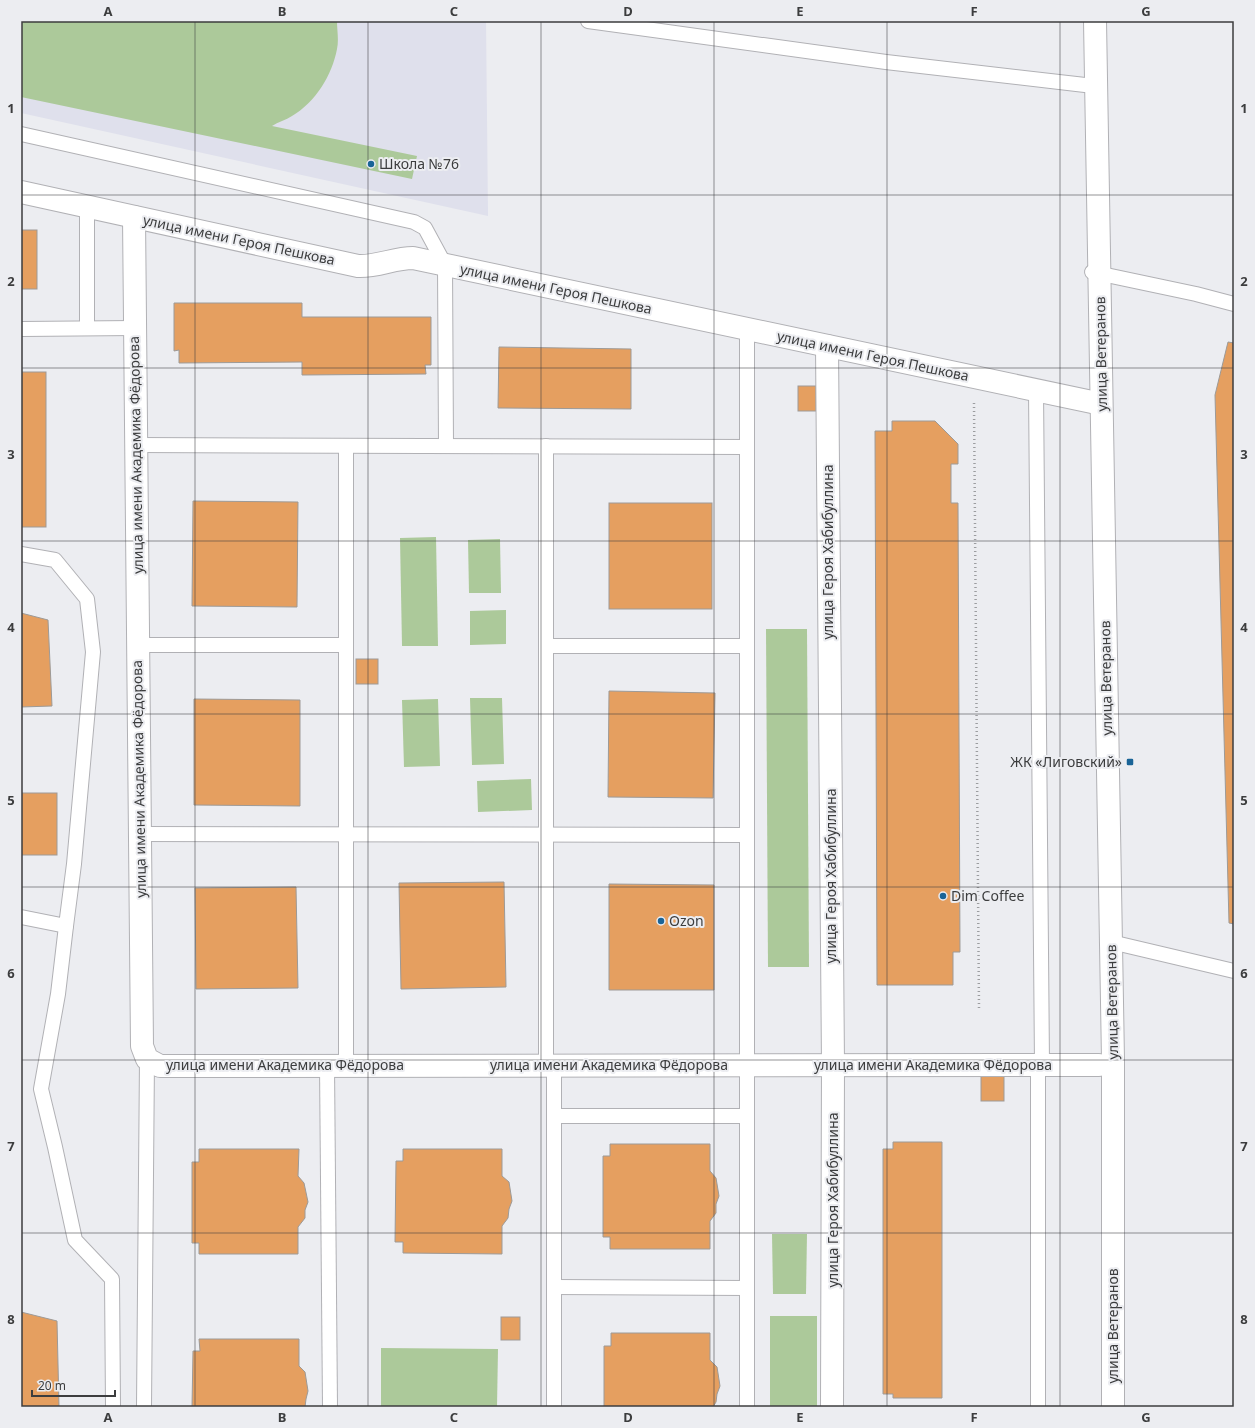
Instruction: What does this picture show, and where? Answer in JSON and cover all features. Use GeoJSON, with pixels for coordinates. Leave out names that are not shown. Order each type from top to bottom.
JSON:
{"type":"FeatureCollection","features":[{"type":"Feature","properties":{"kind":"street","name":"улица Ветеранов"},"geometry":{"type":"LineString","coordinates":[[1084,21],[1085,85],[1094,273],[1111,942],[1113,1060],[1113,1407]]}},
{"type":"Feature","properties":{"kind":"street","name":"улица Ветеранов"},"geometry":{"type":"LineString","coordinates":[[1095,21],[1092,402],[1101,1407]]}},
{"type":"Feature","properties":{"kind":"street","name":"улица имени Героя Пешкова"},"geometry":{"type":"LineString","coordinates":[[21,192],[358,266],[375,265],[392,260],[413,258],[1092,402]]}},
{"type":"Feature","properties":{"kind":"street","name":"улица имени Академика Фёдорова"},"geometry":{"type":"LineString","coordinates":[[134,217],[142,1046],[147,1059],[160,1066],[1099,1065]]}},
{"type":"Feature","properties":{"kind":"street","name":"улица Героя Хабибуллина"},"geometry":{"type":"LineString","coordinates":[[827,346],[833,1065],[832,1407]]}},
{"type":"Feature","properties":{"kind":"lane"},"geometry":{"type":"LineString","coordinates":[[588,21],[878,60],[1085,85]]}},
{"type":"Feature","properties":{"kind":"lane"},"geometry":{"type":"LineString","coordinates":[[21,134],[414,222],[425,228],[445,265],[446,446]]}},
{"type":"Feature","properties":{"kind":"lane"},"geometry":{"type":"LineString","coordinates":[[87,206],[87,328]]}},
{"type":"Feature","properties":{"kind":"lane"},"geometry":{"type":"LineString","coordinates":[[1094,273],[1196,294],[1234,304]]}},
{"type":"Feature","properties":{"kind":"lane"},"geometry":{"type":"LineString","coordinates":[[21,329],[135,328]]}},
{"type":"Feature","properties":{"kind":"lane"},"geometry":{"type":"LineString","coordinates":[[746,1407],[747,329]]}},
{"type":"Feature","properties":{"kind":"lane"},"geometry":{"type":"LineString","coordinates":[[1036,390],[1040,1064],[1038,1407]]}},
{"type":"Feature","properties":{"kind":"lane"},"geometry":{"type":"LineString","coordinates":[[136,446],[747,446]]}},
{"type":"Feature","properties":{"kind":"lane"},"geometry":{"type":"LineString","coordinates":[[330,1407],[336,1065],[346,834],[346,446]]}},
{"type":"Feature","properties":{"kind":"lane"},"geometry":{"type":"LineString","coordinates":[[546,446],[546,835],[550,1065],[554,1116],[554,1407]]}},
{"type":"Feature","properties":{"kind":"lane"},"geometry":{"type":"LineString","coordinates":[[21,554],[55,560],[87,599],[93,652],[74,864],[58,994],[41,1089],[75,1240],[112,1279],[113,1407]]}},
{"type":"Feature","properties":{"kind":"lane"},"geometry":{"type":"LineString","coordinates":[[138,645],[346,645]]}},
{"type":"Feature","properties":{"kind":"lane"},"geometry":{"type":"LineString","coordinates":[[546,646],[747,646]]}},
{"type":"Feature","properties":{"kind":"lane"},"geometry":{"type":"LineString","coordinates":[[140,834],[747,835]]}},
{"type":"Feature","properties":{"kind":"lane"},"geometry":{"type":"LineString","coordinates":[[21,917],[66,926]]}},
{"type":"Feature","properties":{"kind":"lane"},"geometry":{"type":"LineString","coordinates":[[1111,942],[1234,971]]}},
{"type":"Feature","properties":{"kind":"lane"},"geometry":{"type":"LineString","coordinates":[[144,1407],[147,1059]]}},
{"type":"Feature","properties":{"kind":"lane"},"geometry":{"type":"LineString","coordinates":[[554,1116],[746,1116]]}},
{"type":"Feature","properties":{"kind":"lane"},"geometry":{"type":"LineString","coordinates":[[554,1287],[747,1288]]}},
{"type":"Feature","properties":{"kind":"path"},"geometry":{"type":"LineString","coordinates":[[974,377],[979,1009]]}},
{"type":"Feature","properties":{"kind":"shaded area","name":"Школа №76"},"geometry":{"type":"Polygon","coordinates":[[[21,21],[486,21],[488,216],[21,113],[21,21]]]}},
{"type":"Feature","properties":{"kind":"green space"},"geometry":{"type":"Polygon","coordinates":[[[21,21],[337,21],[338,39],[335,59],[322,87],[301,110],[272,126],[417,156],[412,179],[21,97],[21,21]]]}},
{"type":"Feature","properties":{"kind":"green space"},"geometry":{"type":"Polygon","coordinates":[[[436,537],[438,646],[402,646],[400,538],[436,537]]]}},
{"type":"Feature","properties":{"kind":"green space"},"geometry":{"type":"Polygon","coordinates":[[[500,539],[501,593],[469,593],[468,540],[500,539]]]}},
{"type":"Feature","properties":{"kind":"green space"},"geometry":{"type":"Polygon","coordinates":[[[506,610],[506,644],[470,645],[470,611],[506,610]]]}},
{"type":"Feature","properties":{"kind":"green space"},"geometry":{"type":"Polygon","coordinates":[[[766,629],[807,629],[809,967],[768,967],[766,629]]]}},
{"type":"Feature","properties":{"kind":"green space"},"geometry":{"type":"Polygon","coordinates":[[[470,698],[502,698],[504,764],[472,765],[470,698]]]}},
{"type":"Feature","properties":{"kind":"green space"},"geometry":{"type":"Polygon","coordinates":[[[438,699],[440,766],[404,767],[402,700],[438,699]]]}},
{"type":"Feature","properties":{"kind":"green space"},"geometry":{"type":"Polygon","coordinates":[[[531,779],[532,810],[478,812],[477,781],[531,779]]]}},
{"type":"Feature","properties":{"kind":"green space"},"geometry":{"type":"Polygon","coordinates":[[[772,1234],[807,1234],[806,1294],[773,1294],[772,1234]]]}},
{"type":"Feature","properties":{"kind":"green space"},"geometry":{"type":"Polygon","coordinates":[[[770,1316],[817,1316],[817,1407],[770,1407],[770,1316]]]}},
{"type":"Feature","properties":{"kind":"green space"},"geometry":{"type":"Polygon","coordinates":[[[381,1348],[498,1349],[497,1407],[381,1407],[381,1348]]]}},
{"type":"Feature","properties":{"kind":"building"},"geometry":{"type":"Polygon","coordinates":[[[21,230],[37,230],[37,289],[21,289],[21,230]]]}},
{"type":"Feature","properties":{"kind":"building"},"geometry":{"type":"Polygon","coordinates":[[[174,303],[302,303],[302,317],[431,317],[431,365],[425,365],[426,374],[302,375],[302,362],[179,363],[179,350],[174,351],[174,303]]]}},
{"type":"Feature","properties":{"kind":"building"},"geometry":{"type":"Polygon","coordinates":[[[1228,342],[1234,343],[1234,924],[1229,923],[1215,395],[1228,342]]]}},
{"type":"Feature","properties":{"kind":"building"},"geometry":{"type":"Polygon","coordinates":[[[499,347],[631,349],[631,409],[498,408],[499,347]]]}},
{"type":"Feature","properties":{"kind":"building"},"geometry":{"type":"Polygon","coordinates":[[[21,372],[46,372],[46,527],[21,527],[21,372]]]}},
{"type":"Feature","properties":{"kind":"building"},"geometry":{"type":"Polygon","coordinates":[[[798,386],[816,386],[816,411],[798,411],[798,386]]]}},
{"type":"Feature","properties":{"kind":"building"},"geometry":{"type":"Polygon","coordinates":[[[892,421],[935,421],[958,444],[958,464],[951,464],[951,503],[958,503],[960,952],[953,952],[953,985],[877,985],[875,431],[892,431],[892,421]]]}},
{"type":"Feature","properties":{"kind":"building"},"geometry":{"type":"Polygon","coordinates":[[[193,501],[298,502],[297,607],[192,606],[193,501]]]}},
{"type":"Feature","properties":{"kind":"building"},"geometry":{"type":"Polygon","coordinates":[[[609,503],[712,503],[712,609],[609,609],[609,503]]]}},
{"type":"Feature","properties":{"kind":"building"},"geometry":{"type":"Polygon","coordinates":[[[21,613],[48,620],[52,706],[21,707],[21,613]]]}},
{"type":"Feature","properties":{"kind":"building"},"geometry":{"type":"Polygon","coordinates":[[[356,659],[378,659],[378,684],[356,684],[356,659]]]}},
{"type":"Feature","properties":{"kind":"building"},"geometry":{"type":"Polygon","coordinates":[[[609,691],[715,693],[713,798],[608,797],[609,691]]]}},
{"type":"Feature","properties":{"kind":"building"},"geometry":{"type":"Polygon","coordinates":[[[194,699],[300,700],[300,806],[194,805],[194,699]]]}},
{"type":"Feature","properties":{"kind":"building"},"geometry":{"type":"Polygon","coordinates":[[[21,793],[57,793],[57,855],[21,855],[21,793]]]}},
{"type":"Feature","properties":{"kind":"building"},"geometry":{"type":"Polygon","coordinates":[[[504,882],[506,987],[401,989],[399,883],[504,882]]]}},
{"type":"Feature","properties":{"kind":"building"},"geometry":{"type":"Polygon","coordinates":[[[609,884],[714,885],[714,990],[609,990],[609,884]]]}},
{"type":"Feature","properties":{"kind":"building"},"geometry":{"type":"Polygon","coordinates":[[[296,887],[298,988],[196,989],[195,888],[296,887]]]}},
{"type":"Feature","properties":{"kind":"building"},"geometry":{"type":"Polygon","coordinates":[[[981,1073],[1004,1073],[1004,1101],[981,1101],[981,1073]]]}},
{"type":"Feature","properties":{"kind":"building"},"geometry":{"type":"Polygon","coordinates":[[[893,1142],[942,1142],[942,1398],[893,1398],[893,1394],[883,1394],[883,1149],[893,1149],[893,1142]]]}},
{"type":"Feature","properties":{"kind":"building"},"geometry":{"type":"Polygon","coordinates":[[[610,1144],[710,1144],[710,1171],[716,1178],[719,1196],[716,1204],[716,1213],[710,1221],[710,1249],[610,1249],[610,1237],[603,1237],[603,1156],[610,1156],[610,1144]]]}},
{"type":"Feature","properties":{"kind":"building"},"geometry":{"type":"Polygon","coordinates":[[[199,1149],[299,1149],[298,1176],[304,1183],[308,1202],[305,1210],[305,1218],[298,1227],[298,1254],[199,1254],[199,1243],[192,1243],[192,1162],[199,1162],[199,1149]]]}},
{"type":"Feature","properties":{"kind":"building"},"geometry":{"type":"Polygon","coordinates":[[[403,1149],[502,1149],[502,1176],[509,1182],[512,1201],[508,1218],[502,1226],[502,1254],[403,1253],[403,1242],[395,1242],[396,1161],[403,1161],[403,1149]]]}},
{"type":"Feature","properties":{"kind":"building"},"geometry":{"type":"Polygon","coordinates":[[[21,1312],[57,1321],[59,1407],[21,1407],[21,1312]]]}},
{"type":"Feature","properties":{"kind":"building"},"geometry":{"type":"Polygon","coordinates":[[[501,1317],[520,1317],[520,1340],[501,1340],[501,1317]]]}},
{"type":"Feature","properties":{"kind":"building"},"geometry":{"type":"Polygon","coordinates":[[[611,1333],[710,1333],[710,1360],[717,1367],[720,1386],[716,1402],[713,1407],[604,1407],[604,1346],[611,1346],[611,1333]]]}},
{"type":"Feature","properties":{"kind":"building"},"geometry":{"type":"Polygon","coordinates":[[[199,1339],[299,1339],[299,1366],[305,1372],[308,1391],[305,1407],[192,1407],[193,1351],[200,1351],[199,1339]]]}},
{"type":"Feature","properties":{"kind":"place","name":"Школа №76"},"geometry":{"type":"Point","coordinates":[371,164]}},
{"type":"Feature","properties":{"kind":"place","name":"ЖК «Лиговский»"},"geometry":{"type":"Point","coordinates":[1130,762]}},
{"type":"Feature","properties":{"kind":"place","name":"Dim Coffee"},"geometry":{"type":"Point","coordinates":[943,896]}},
{"type":"Feature","properties":{"kind":"place","name":"Ozon"},"geometry":{"type":"Point","coordinates":[661,921]}}]}
